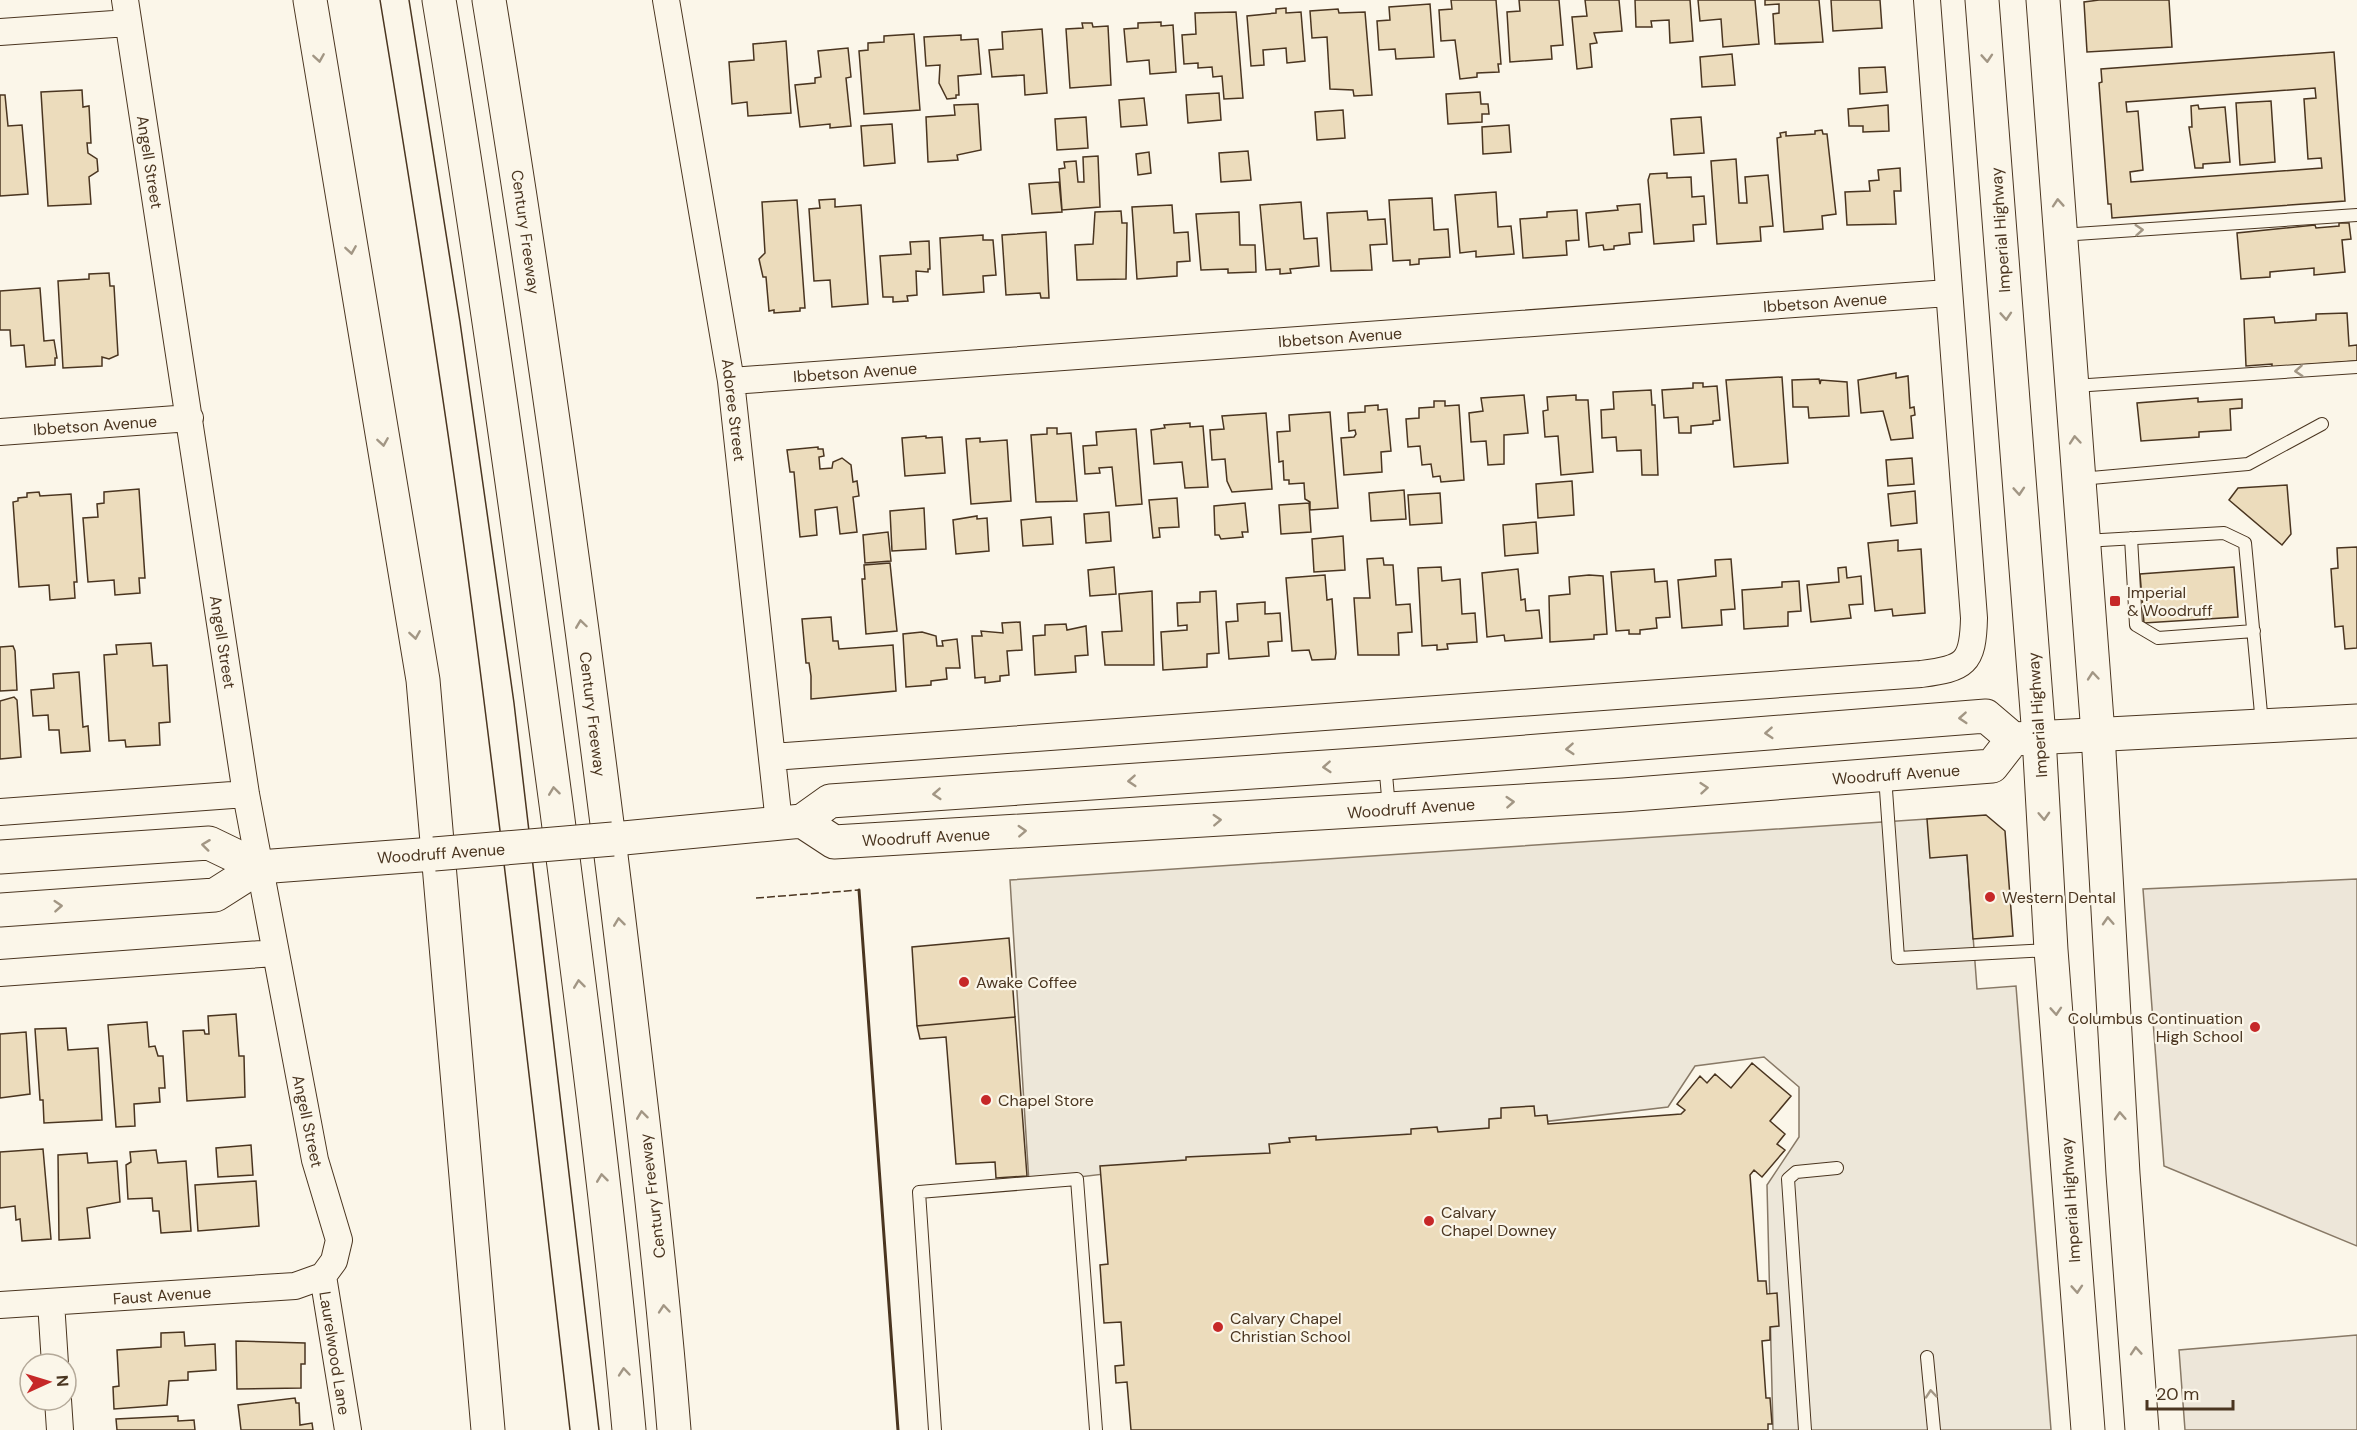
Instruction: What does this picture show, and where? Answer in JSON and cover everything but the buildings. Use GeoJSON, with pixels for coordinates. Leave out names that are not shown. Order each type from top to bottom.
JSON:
{"type":"FeatureCollection","features":[{"type":"Feature","properties":{"kind":"main road"},"geometry":{"type":"LineString","coordinates":[[310,0],[423,680],[488,1430]]}},
{"type":"Feature","properties":{"kind":"main road"},"geometry":{"type":"LineString","coordinates":[[439,0],[500,386],[536,650],[597,1136],[629,1430]]}},
{"type":"Feature","properties":{"kind":"main road","name":"Century Freeway"},"geometry":{"type":"LineString","coordinates":[[489,0],[523,210],[590,683],[660,1264],[674,1430]]}},
{"type":"Feature","properties":{"kind":"main road","name":"Imperial Highway"},"geometry":{"type":"LineString","coordinates":[[1982,0],[2026,738],[2051,950],[2088,1430]]}},
{"type":"Feature","properties":{"kind":"main road"},"geometry":{"type":"LineString","coordinates":[[2043,0],[2098,734],[2122,1162],[2142,1430]]}},
{"type":"Feature","properties":{"kind":"main road"},"geometry":{"type":"LineString","coordinates":[[790,823],[830,801],[1385,763],[1986,716],[2026,738],[2140,734],[2357,721]]}},
{"type":"Feature","properties":{"kind":"main road","name":"Woodruff Avenue"},"geometry":{"type":"LineString","coordinates":[[0,910],[215,895],[259,867],[705,832],[790,823],[834,842],[1389,810],[1992,766],[2026,738]]}},
{"type":"Feature","properties":{"kind":"main road","name":"Woodruff Avenue"},"geometry":{"type":"LineString","coordinates":[[0,856],[209,843],[259,867]]}},
{"type":"Feature","properties":{"kind":"street","name":"Adoree Street"},"geometry":{"type":"LineString","coordinates":[[666,0],[731,381],[772,757],[790,823]]}},
{"type":"Feature","properties":{"kind":"street"},"geometry":{"type":"LineString","coordinates":[[772,757],[1921,674],[1947,670],[1966,660],[1973,643],[1974,618],[1927,0]]}},
{"type":"Feature","properties":{"kind":"street"},"geometry":{"type":"LineString","coordinates":[[0,32],[127,11]]}},
{"type":"Feature","properties":{"kind":"street","name":"Angell Street"},"geometry":{"type":"LineString","coordinates":[[127,11],[246,794],[315,1160],[337,1227],[338,1252],[332,1265],[323,1276]]}},
{"type":"Feature","properties":{"kind":"street","name":"Ibbetson Avenue"},"geometry":{"type":"LineString","coordinates":[[731,381],[1948,293]]}},
{"type":"Feature","properties":{"kind":"street","name":"Ibbetson Avenue"},"geometry":{"type":"LineString","coordinates":[[0,432],[189,418]]}},
{"type":"Feature","properties":{"kind":"street"},"geometry":{"type":"LineString","coordinates":[[0,812],[246,794]]}},
{"type":"Feature","properties":{"kind":"street"},"geometry":{"type":"LineString","coordinates":[[0,973],[275,953]]}},
{"type":"Feature","properties":{"kind":"street","name":"Faust Avenue"},"geometry":{"type":"LineString","coordinates":[[0,1305],[295,1286],[323,1276]]}},
{"type":"Feature","properties":{"kind":"street","name":"Laurelwood Lane"},"geometry":{"type":"LineString","coordinates":[[323,1276],[348,1430]]}},
{"type":"Feature","properties":{"kind":"street"},"geometry":{"type":"LineString","coordinates":[[51,1302],[54,1352]]}},
{"type":"Feature","properties":{"kind":"street"},"geometry":{"type":"LineString","coordinates":[[59,1412],[60,1430]]}},
{"type":"Feature","properties":{"kind":"lane"},"geometry":{"type":"LineString","coordinates":[[2060,235],[2357,215]]}},
{"type":"Feature","properties":{"kind":"lane"},"geometry":{"type":"LineString","coordinates":[[2071,387],[2357,367]]}},
{"type":"Feature","properties":{"kind":"lane"},"geometry":{"type":"LineString","coordinates":[[2079,479],[2248,464],[2322,424]]}},
{"type":"Feature","properties":{"kind":"lane"},"geometry":{"type":"LineString","coordinates":[[2083,541],[2224,533],[2245,543],[2262,725]]}},
{"type":"Feature","properties":{"kind":"lane"},"geometry":{"type":"LineString","coordinates":[[2131,538],[2136,625],[2158,638],[2254,631]]}},
{"type":"Feature","properties":{"kind":"lane"},"geometry":{"type":"LineString","coordinates":[[1385,763],[1389,810]]}},
{"type":"Feature","properties":{"kind":"lane"},"geometry":{"type":"LineString","coordinates":[[1885,775],[1898,958],[2051,950]]}},
{"type":"Feature","properties":{"kind":"lane"},"geometry":{"type":"LineString","coordinates":[[1805,1430],[1788,1179],[1797,1172],[1837,1168]]}},
{"type":"Feature","properties":{"kind":"lane"},"geometry":{"type":"LineString","coordinates":[[934,1430],[919,1192],[1077,1179],[1096,1430]]}},
{"type":"Feature","properties":{"kind":"lane"},"geometry":{"type":"LineString","coordinates":[[1928,1357],[1934,1430]]}},
{"type":"Feature","properties":{"kind":"shaded area"},"geometry":{"type":"Polygon","coordinates":[[[1927,819],[1967,855],[1977,989],[2016,986],[2051,1430],[1773,1430],[1767,1185],[1799,1137],[1799,1087],[1764,1057],[1695,1066],[1668,1107],[1029,1183],[1010,880],[1927,819]]]}},
{"type":"Feature","properties":{"kind":"shaded area"},"geometry":{"type":"Polygon","coordinates":[[[2357,879],[2357,1246],[2164,1166],[2143,889],[2357,879]]]}},
{"type":"Feature","properties":{"kind":"shaded area"},"geometry":{"type":"Polygon","coordinates":[[[2357,1335],[2357,1430],[2185,1430],[2179,1350],[2357,1335]]]}},
{"type":"Feature","properties":{"kind":"tram line"},"geometry":{"type":"LineString","coordinates":[[380,0],[431,319],[466,558],[513,935],[570,1430]]}},
{"type":"Feature","properties":{"kind":"tram line"},"geometry":{"type":"LineString","coordinates":[[409,0],[460,322],[514,703],[599,1430]]}},
{"type":"Feature","properties":{"kind":"fence"},"geometry":{"type":"LineString","coordinates":[[756,898],[859,890]]}},
{"type":"Feature","properties":{"kind":"wall"},"geometry":{"type":"LineString","coordinates":[[859,890],[898,1430]]}},
{"type":"Feature","properties":{"kind":"place","name":"Imperial & Woodruff"},"geometry":{"type":"Point","coordinates":[2115,601]}},
{"type":"Feature","properties":{"kind":"place","name":"Western Dental"},"geometry":{"type":"Point","coordinates":[1990,897]}},
{"type":"Feature","properties":{"kind":"place","name":"Awake Coffee"},"geometry":{"type":"Point","coordinates":[964,982]}},
{"type":"Feature","properties":{"kind":"place","name":"Columbus Continuation High School"},"geometry":{"type":"Point","coordinates":[2255,1027]}},
{"type":"Feature","properties":{"kind":"place","name":"Chapel Store"},"geometry":{"type":"Point","coordinates":[986,1100]}},
{"type":"Feature","properties":{"kind":"place","name":"Calvary Chapel Downey"},"geometry":{"type":"Point","coordinates":[1429,1221]}},
{"type":"Feature","properties":{"kind":"place","name":"Calvary Chapel Christian School"},"geometry":{"type":"Point","coordinates":[1218,1327]}}]}
